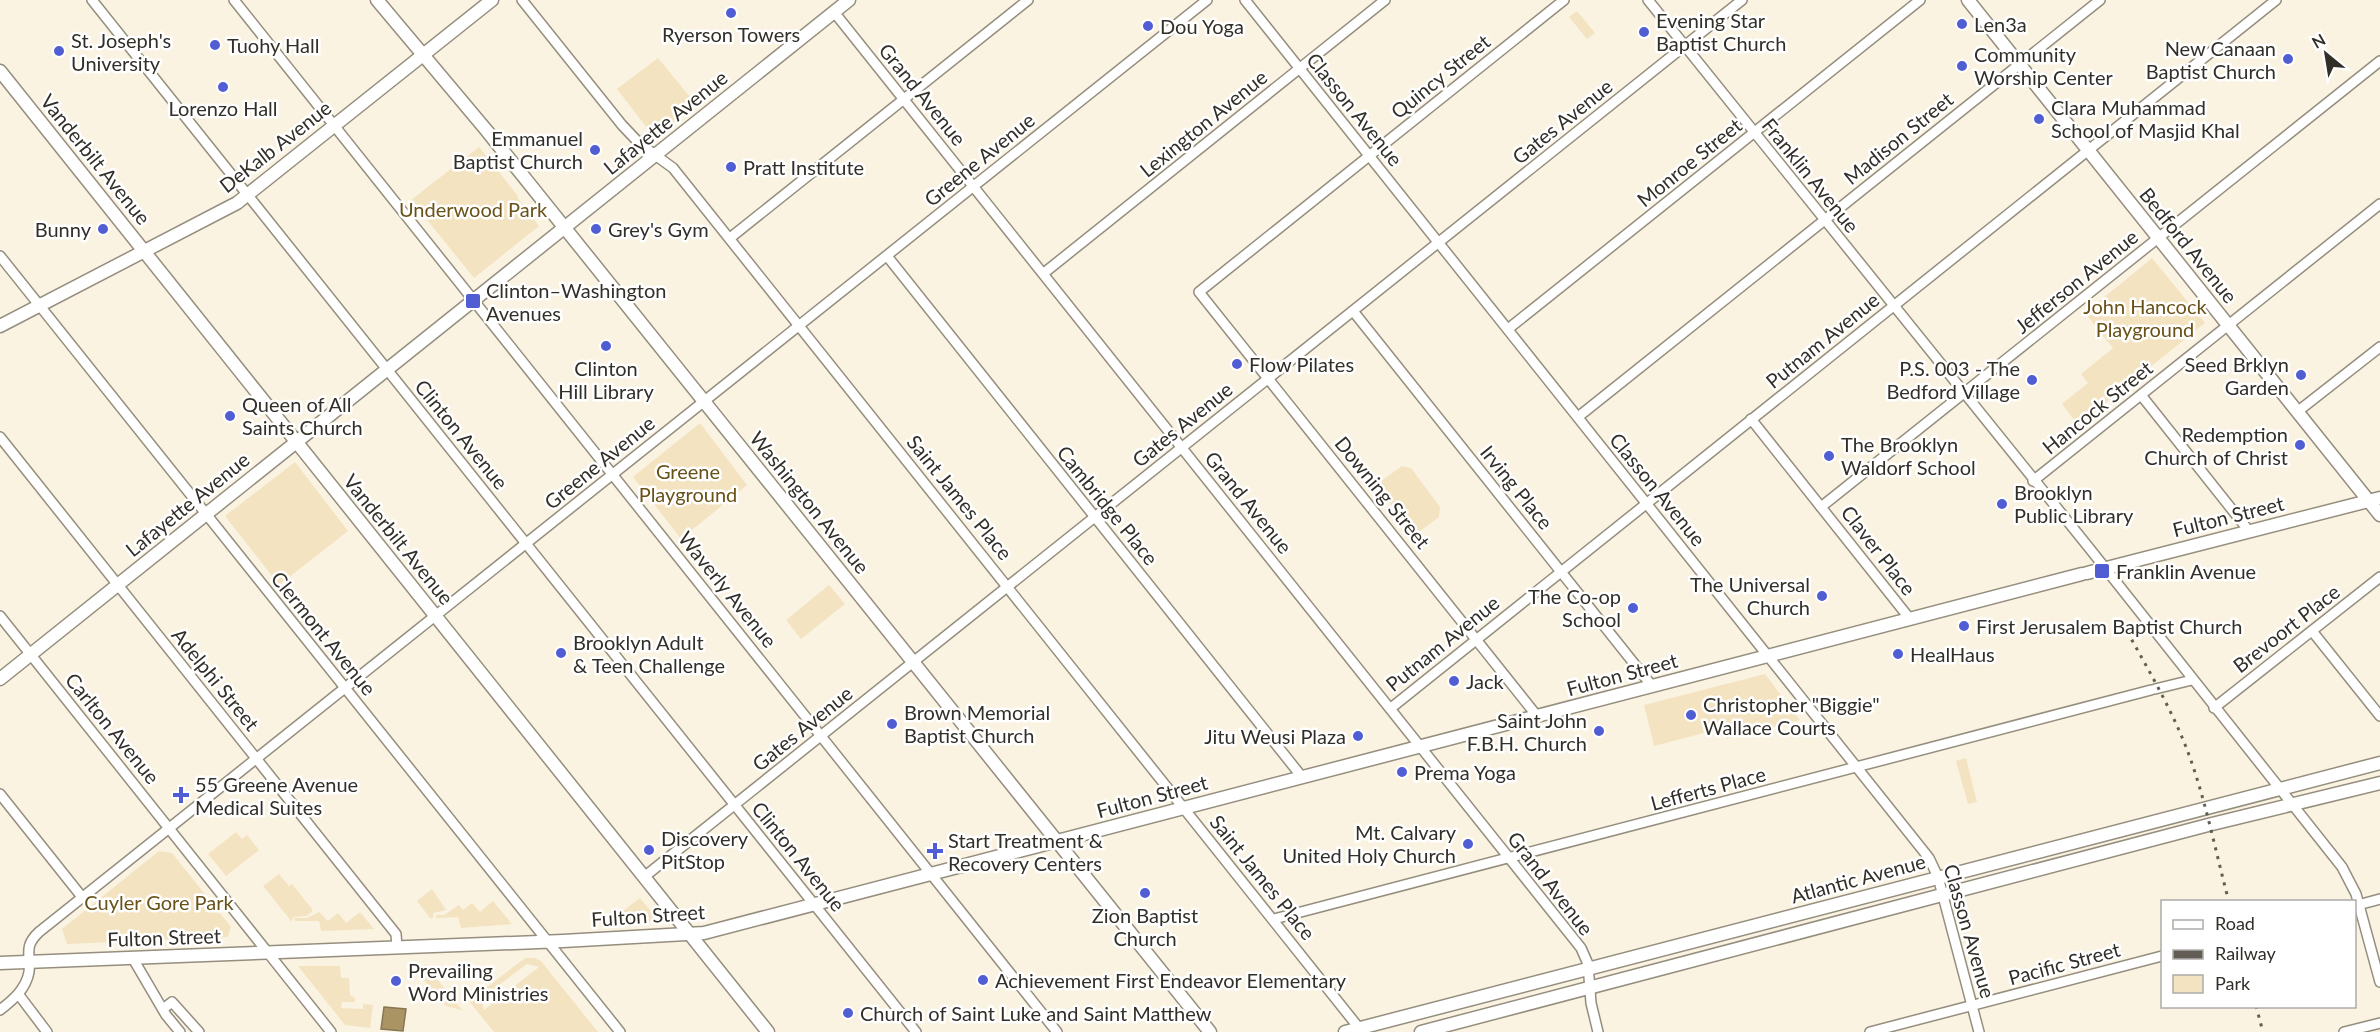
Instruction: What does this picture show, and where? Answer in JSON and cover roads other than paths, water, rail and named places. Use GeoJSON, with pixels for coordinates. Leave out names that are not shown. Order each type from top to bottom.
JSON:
{"type":"FeatureCollection","features":[{"type":"Feature","properties":{"kind":"main road","name":"Washington Avenue"},"geometry":{"type":"LineString","coordinates":[[377,0],[704,401],[1209,1032]]}},
{"type":"Feature","properties":{"kind":"main road","name":"DeKalb Avenue"},"geometry":{"type":"LineString","coordinates":[[0,326],[237,203],[492,0]]}},
{"type":"Feature","properties":{"kind":"main road","name":"Lafayette Avenue"},"geometry":{"type":"LineString","coordinates":[[0,678],[849,0]]}},
{"type":"Feature","properties":{"kind":"main road","name":"Bedford Avenue"},"geometry":{"type":"LineString","coordinates":[[1968,0],[2297,412],[2374,499],[2380,515]]}},
{"type":"Feature","properties":{"kind":"main road","name":"Vanderbilt Avenue"},"geometry":{"type":"LineString","coordinates":[[0,71],[692,934],[768,1032]]}},
{"type":"Feature","properties":{"kind":"main road","name":"Fulton Street"},"geometry":{"type":"LineString","coordinates":[[0,963],[692,934],[814,905],[2374,499]]}},
{"type":"Feature","properties":{"kind":"main road","name":"Atlantic Avenue"},"geometry":{"type":"LineString","coordinates":[[1345,1032],[2380,763]]}},
{"type":"Feature","properties":{"kind":"main road","name":"Atlantic Avenue"},"geometry":{"type":"LineString","coordinates":[[1421,1032],[2380,783]]}},
{"type":"Feature","properties":{"kind":"street","name":"Clinton Avenue"},"geometry":{"type":"LineString","coordinates":[[92,0],[916,1032]]}},
{"type":"Feature","properties":{"kind":"street","name":"Waverly Avenue"},"geometry":{"type":"LineString","coordinates":[[234,0],[1057,1032]]}},
{"type":"Feature","properties":{"kind":"street","name":"Saint James Place"},"geometry":{"type":"LineString","coordinates":[[522,0],[622,125],[640,144],[673,168],[730,238],[1359,1028]]}},
{"type":"Feature","properties":{"kind":"street"},"geometry":{"type":"LineString","coordinates":[[730,238],[1028,0]]}},
{"type":"Feature","properties":{"kind":"street","name":"Greene Avenue"},"geometry":{"type":"LineString","coordinates":[[18,995],[29,973],[28,948],[33,938],[1207,0]]}},
{"type":"Feature","properties":{"kind":"street","name":"Classon Avenue"},"geometry":{"type":"LineString","coordinates":[[1245,0],[1926,853],[1938,878],[1979,1032]]}},
{"type":"Feature","properties":{"kind":"street","name":"Lexington Avenue"},"geometry":{"type":"LineString","coordinates":[[1044,273],[1385,0]]}},
{"type":"Feature","properties":{"kind":"street","name":"Quincy Street"},"geometry":{"type":"LineString","coordinates":[[1199,292],[1564,0]]}},
{"type":"Feature","properties":{"kind":"street","name":"Franklin Avenue"},"geometry":{"type":"LineString","coordinates":[[1648,0],[2332,854],[2352,885],[2356,900]]}},
{"type":"Feature","properties":{"kind":"street","name":"Gates Avenue"},"geometry":{"type":"LineString","coordinates":[[644,877],[1742,0]]}},
{"type":"Feature","properties":{"kind":"street","name":"Monroe Street"},"geometry":{"type":"LineString","coordinates":[[1508,329],[1920,0]]}},
{"type":"Feature","properties":{"kind":"street","name":"Madison Street"},"geometry":{"type":"LineString","coordinates":[[1578,417],[2100,0]]}},
{"type":"Feature","properties":{"kind":"street","name":"Putnam Avenue"},"geometry":{"type":"LineString","coordinates":[[1390,708],[2276,0]]}},
{"type":"Feature","properties":{"kind":"street","name":"Grand Avenue"},"geometry":{"type":"LineString","coordinates":[[834,12],[1581,948],[1588,969],[1589,988],[1598,1032]]}},
{"type":"Feature","properties":{"kind":"street","name":"Jefferson Avenue"},"geometry":{"type":"LineString","coordinates":[[1821,507],[2380,61]]}},
{"type":"Feature","properties":{"kind":"street","name":"Hancock Street"},"geometry":{"type":"LineString","coordinates":[[2033,481],[2380,204]]}},
{"type":"Feature","properties":{"kind":"street","name":"Clermont Avenue"},"geometry":{"type":"LineString","coordinates":[[0,256],[621,1032]]}},
{"type":"Feature","properties":{"kind":"street","name":"Cambridge Place"},"geometry":{"type":"LineString","coordinates":[[886,256],[1302,777]]}},
{"type":"Feature","properties":{"kind":"street","name":"Downing Street"},"geometry":{"type":"LineString","coordinates":[[1199,292],[1537,716]]}},
{"type":"Feature","properties":{"kind":"street","name":"Irving Place"},"geometry":{"type":"LineString","coordinates":[[1353,311],[1652,686]]}},
{"type":"Feature","properties":{"kind":"street"},"geometry":{"type":"LineString","coordinates":[[2297,412],[2380,347]]}},
{"type":"Feature","properties":{"kind":"street"},"geometry":{"type":"LineString","coordinates":[[2141,395],[2249,531]]}},
{"type":"Feature","properties":{"kind":"street","name":"Claver Place"},"geometry":{"type":"LineString","coordinates":[[1751,419],[1910,619]]}},
{"type":"Feature","properties":{"kind":"street","name":"Adelphi Street"},"geometry":{"type":"LineString","coordinates":[[0,437],[396,934],[397,947]]}},
{"type":"Feature","properties":{"kind":"street","name":"Brevoort Place"},"geometry":{"type":"LineString","coordinates":[[2214,708],[2380,577]]}},
{"type":"Feature","properties":{"kind":"street","name":"Carlton Avenue"},"geometry":{"type":"LineString","coordinates":[[0,616],[331,1032]]}},
{"type":"Feature","properties":{"kind":"street"},"geometry":{"type":"LineString","coordinates":[[2312,631],[2380,716]]}},
{"type":"Feature","properties":{"kind":"street","name":"Lefferts Place"},"geometry":{"type":"LineString","coordinates":[[1274,919],[2192,680]]}},
{"type":"Feature","properties":{"kind":"street"},"geometry":{"type":"LineString","coordinates":[[0,794],[82,897]]}},
{"type":"Feature","properties":{"kind":"street"},"geometry":{"type":"LineString","coordinates":[[2357,905],[2380,899]]}},
{"type":"Feature","properties":{"kind":"street","name":"Franklin Avenue"},"geometry":{"type":"LineString","coordinates":[[2357,905],[2380,982]]}},
{"type":"Feature","properties":{"kind":"street"},"geometry":{"type":"LineString","coordinates":[[132,957],[163,1009],[180,1032]]}},
{"type":"Feature","properties":{"kind":"street","name":"Pacific Street"},"geometry":{"type":"LineString","coordinates":[[1870,1032],[2161,957]]}},
{"type":"Feature","properties":{"kind":"street"},"geometry":{"type":"LineString","coordinates":[[0,1010],[18,995],[47,1032]]}},
{"type":"Feature","properties":{"kind":"street"},"geometry":{"type":"LineString","coordinates":[[163,1009],[172,1002],[199,1032]]}},
{"type":"Feature","properties":{"kind":"street"},"geometry":{"type":"LineString","coordinates":[[2344,1032],[2380,1023]]}},
{"type":"Feature","properties":{"kind":"railway"},"geometry":{"type":"LineString","coordinates":[[2123,624],[2164,700],[2186,747],[2204,804],[2228,900]]}},
{"type":"Feature","properties":{"kind":"railway"},"geometry":{"type":"LineString","coordinates":[[2257,1008],[2263,1032]]}},
{"type":"Feature","properties":{"kind":"place","name":"Ryerson Towers"},"geometry":{"type":"Point","coordinates":[731,13]}},
{"type":"Feature","properties":{"kind":"place","name":"Len3a"},"geometry":{"type":"Point","coordinates":[1962,24]}},
{"type":"Feature","properties":{"kind":"place","name":"Dou Yoga"},"geometry":{"type":"Point","coordinates":[1148,26]}},
{"type":"Feature","properties":{"kind":"place","name":"Evening Star Baptist Church"},"geometry":{"type":"Point","coordinates":[1644,32]}},
{"type":"Feature","properties":{"kind":"place","name":"Tuohy Hall"},"geometry":{"type":"Point","coordinates":[215,45]}},
{"type":"Feature","properties":{"kind":"place","name":"St. Joseph's University"},"geometry":{"type":"Point","coordinates":[59,51]}},
{"type":"Feature","properties":{"kind":"place","name":"New Canaan Baptist Church"},"geometry":{"type":"Point","coordinates":[2288,59]}},
{"type":"Feature","properties":{"kind":"place","name":"Community Worship Center"},"geometry":{"type":"Point","coordinates":[1962,66]}},
{"type":"Feature","properties":{"kind":"place","name":"Lorenzo Hall"},"geometry":{"type":"Point","coordinates":[223,87]}},
{"type":"Feature","properties":{"kind":"place","name":"Clara Muhammad School of Masjid Khal"},"geometry":{"type":"Point","coordinates":[2039,119]}},
{"type":"Feature","properties":{"kind":"place","name":"Emmanuel Baptist Church"},"geometry":{"type":"Point","coordinates":[595,150]}},
{"type":"Feature","properties":{"kind":"place","name":"Pratt Institute"},"geometry":{"type":"Point","coordinates":[731,167]}},
{"type":"Feature","properties":{"kind":"place","name":"Bunny"},"geometry":{"type":"Point","coordinates":[103,229]}},
{"type":"Feature","properties":{"kind":"place","name":"Grey's Gym"},"geometry":{"type":"Point","coordinates":[596,229]}},
{"type":"Feature","properties":{"kind":"place","name":"Clinton–Washington Avenues"},"geometry":{"type":"Point","coordinates":[473,301]}},
{"type":"Feature","properties":{"kind":"place","name":"Clinton Hill Library"},"geometry":{"type":"Point","coordinates":[606,346]}},
{"type":"Feature","properties":{"kind":"place","name":"Flow Pilates"},"geometry":{"type":"Point","coordinates":[1237,364]}},
{"type":"Feature","properties":{"kind":"place","name":"Seed Brklyn Garden"},"geometry":{"type":"Point","coordinates":[2301,375]}},
{"type":"Feature","properties":{"kind":"place","name":"P.S. 003 - The Bedford Village"},"geometry":{"type":"Point","coordinates":[2032,380]}},
{"type":"Feature","properties":{"kind":"place","name":"Queen of All Saints Church"},"geometry":{"type":"Point","coordinates":[230,416]}},
{"type":"Feature","properties":{"kind":"place","name":"Redemption Church of Christ"},"geometry":{"type":"Point","coordinates":[2300,445]}},
{"type":"Feature","properties":{"kind":"place","name":"The Brooklyn Waldorf School"},"geometry":{"type":"Point","coordinates":[1829,456]}},
{"type":"Feature","properties":{"kind":"place","name":"Brooklyn Public Library"},"geometry":{"type":"Point","coordinates":[2002,504]}},
{"type":"Feature","properties":{"kind":"place","name":"Franklin Avenue"},"geometry":{"type":"Point","coordinates":[2102,571]}},
{"type":"Feature","properties":{"kind":"place","name":"The Universal Church"},"geometry":{"type":"Point","coordinates":[1822,596]}},
{"type":"Feature","properties":{"kind":"place","name":"The Co-op School"},"geometry":{"type":"Point","coordinates":[1633,608]}},
{"type":"Feature","properties":{"kind":"place","name":"First Jerusalem Baptist Church"},"geometry":{"type":"Point","coordinates":[1964,626]}},
{"type":"Feature","properties":{"kind":"place","name":"Brooklyn Adult & Teen Challenge"},"geometry":{"type":"Point","coordinates":[561,653]}},
{"type":"Feature","properties":{"kind":"place","name":"HealHaus"},"geometry":{"type":"Point","coordinates":[1898,654]}},
{"type":"Feature","properties":{"kind":"place","name":"Jack"},"geometry":{"type":"Point","coordinates":[1454,681]}},
{"type":"Feature","properties":{"kind":"place","name":"Christopher \"Biggie\" Wallace Courts"},"geometry":{"type":"Point","coordinates":[1691,715]}},
{"type":"Feature","properties":{"kind":"place","name":"Brown Memorial Baptist Church"},"geometry":{"type":"Point","coordinates":[892,724]}},
{"type":"Feature","properties":{"kind":"place","name":"Saint John F.B.H. Church"},"geometry":{"type":"Point","coordinates":[1599,731]}},
{"type":"Feature","properties":{"kind":"place","name":"Jitu Weusi Plaza"},"geometry":{"type":"Point","coordinates":[1358,736]}},
{"type":"Feature","properties":{"kind":"place","name":"Prema Yoga"},"geometry":{"type":"Point","coordinates":[1402,772]}},
{"type":"Feature","properties":{"kind":"place","name":"55 Greene Avenue Medical Suites"},"geometry":{"type":"Point","coordinates":[181,795]}},
{"type":"Feature","properties":{"kind":"place","name":"Mt. Calvary United Holy Church"},"geometry":{"type":"Point","coordinates":[1468,844]}},
{"type":"Feature","properties":{"kind":"place","name":"Discovery PitStop"},"geometry":{"type":"Point","coordinates":[649,850]}},
{"type":"Feature","properties":{"kind":"place","name":"Start Treatment & Recovery Centers"},"geometry":{"type":"Point","coordinates":[935,851]}},
{"type":"Feature","properties":{"kind":"place","name":"Zion Baptist Church"},"geometry":{"type":"Point","coordinates":[1145,893]}},
{"type":"Feature","properties":{"kind":"place","name":"Achievement First Endeavor Elementary"},"geometry":{"type":"Point","coordinates":[983,980]}},
{"type":"Feature","properties":{"kind":"place","name":"Prevailing Word Ministries"},"geometry":{"type":"Point","coordinates":[396,981]}},
{"type":"Feature","properties":{"kind":"place","name":"Church of Saint Luke and Saint Matthew"},"geometry":{"type":"Point","coordinates":[848,1013]}},
{"type":"Feature","properties":{"kind":"park label","name":"Underwood Park"},"geometry":{"type":"Point","coordinates":[473,209]}},
{"type":"Feature","properties":{"kind":"park label","name":"John Hancock Playground"},"geometry":{"type":"Point","coordinates":[2145,318]}},
{"type":"Feature","properties":{"kind":"park label","name":"Greene Playground"},"geometry":{"type":"Point","coordinates":[688,482]}},
{"type":"Feature","properties":{"kind":"park label","name":"Cuyler Gore Park"},"geometry":{"type":"Point","coordinates":[159,902]}}]}
